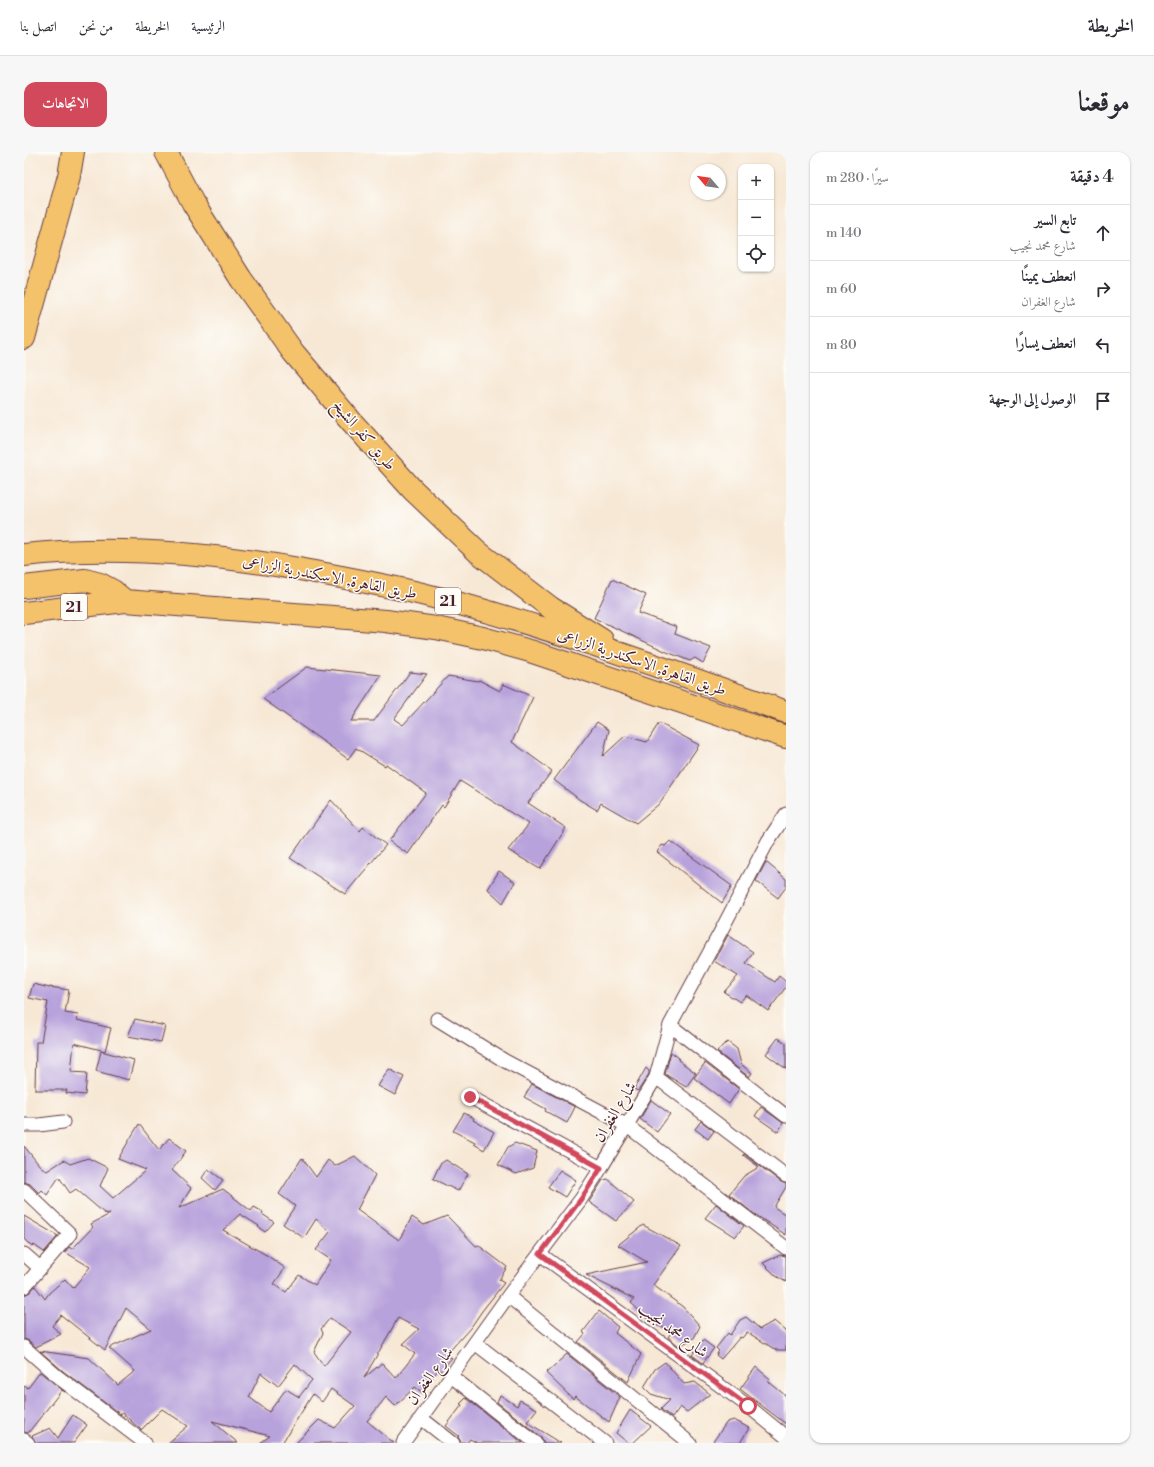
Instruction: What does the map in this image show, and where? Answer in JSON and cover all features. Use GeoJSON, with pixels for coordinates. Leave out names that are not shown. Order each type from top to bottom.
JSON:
{"type":"FeatureCollection","features":[{"type":"Feature","properties":{"kind":"highway"},"geometry":{"type":"LineString","coordinates":[[24,338],[69,176],[73,152]]}},
{"type":"Feature","properties":{"kind":"highway","name":"طريق كفر الشيخ"},"geometry":{"type":"LineString","coordinates":[[166,152],[193,203],[241,279],[289,346],[351,421],[412,489],[478,552],[551,608],[628,656]]}},
{"type":"Feature","properties":{"kind":"highway","name":"طريق القاهرة, الاسكندرية الزراعى"},"geometry":{"type":"LineString","coordinates":[[24,555],[98,550],[162,552],[227,558],[357,580],[422,594],[487,612],[628,656],[786,712]]}},
{"type":"Feature","properties":{"kind":"highway"},"geometry":{"type":"LineString","coordinates":[[24,587],[85,580],[100,584],[125,601]]}},
{"type":"Feature","properties":{"kind":"highway","name":"طريق القاهرة, الاسكندرية الزراعى"},"geometry":{"type":"LineString","coordinates":[[24,613],[125,601],[386,621],[436,628],[483,638],[530,651],[786,737]]}},
{"type":"Feature","properties":{"kind":"street","name":"شارع الغفران"},"geometry":{"type":"LineString","coordinates":[[403,1443],[508,1296],[581,1199],[601,1168],[656,1077],[670,1025],[765,846],[786,814]]}},
{"type":"Feature","properties":{"kind":"street"},"geometry":{"type":"LineString","coordinates":[[437,1019],[505,1061],[626,1125],[786,1248]]}},
{"type":"Feature","properties":{"kind":"street"},"geometry":{"type":"LineString","coordinates":[[670,1025],[786,1116]]}},
{"type":"Feature","properties":{"kind":"street"},"geometry":{"type":"LineString","coordinates":[[656,1077],[786,1176]]}},
{"type":"Feature","properties":{"kind":"street"},"geometry":{"type":"LineString","coordinates":[[470,1097],[601,1168]]}},
{"type":"Feature","properties":{"kind":"street"},"geometry":{"type":"LineString","coordinates":[[24,1125],[63,1122]]}},
{"type":"Feature","properties":{"kind":"street"},"geometry":{"type":"LineString","coordinates":[[24,1190],[70,1234],[24,1287]]}},
{"type":"Feature","properties":{"kind":"street"},"geometry":{"type":"LineString","coordinates":[[24,1254],[40,1268]]}},
{"type":"Feature","properties":{"kind":"street","name":"شارع محمد نجيب"},"geometry":{"type":"LineString","coordinates":[[540,1254],[736,1397],[786,1437]]}},
{"type":"Feature","properties":{"kind":"street"},"geometry":{"type":"LineString","coordinates":[[508,1296],[690,1443]]}},
{"type":"Feature","properties":{"kind":"street"},"geometry":{"type":"LineString","coordinates":[[475,1343],[605,1443]]}},
{"type":"Feature","properties":{"kind":"street"},"geometry":{"type":"LineString","coordinates":[[24,1347],[58,1376],[145,1443]]}},
{"type":"Feature","properties":{"kind":"street"},"geometry":{"type":"LineString","coordinates":[[451,1376],[536,1443]]}},
{"type":"Feature","properties":{"kind":"street"},"geometry":{"type":"LineString","coordinates":[[421,1418],[453,1443]]}},
{"type":"Feature","properties":{"kind":"street"},"geometry":{"type":"LineString","coordinates":[[24,1440],[28,1443]]}},
{"type":"Feature","properties":{"kind":"building"},"geometry":{"type":"Polygon","coordinates":[[[612,579],[646,595],[638,613],[677,627],[675,634],[711,648],[703,663],[695,658],[690,661],[667,652],[594,618],[612,579]]]}},
{"type":"Feature","properties":{"kind":"building"},"geometry":{"type":"Polygon","coordinates":[[[307,667],[381,675],[351,721],[374,721],[410,672],[427,674],[394,719],[403,725],[448,676],[479,680],[500,691],[503,684],[533,697],[512,742],[552,771],[528,803],[566,828],[540,869],[508,850],[529,824],[460,781],[444,807],[442,805],[408,854],[389,841],[426,793],[386,764],[385,766],[356,748],[348,759],[263,699],[307,667]]]}},
{"type":"Feature","properties":{"kind":"building"},"geometry":{"type":"Polygon","coordinates":[[[597,722],[609,730],[603,756],[625,736],[647,742],[659,723],[699,745],[659,804],[636,823],[601,803],[597,810],[580,800],[554,780],[597,722]]]}},
{"type":"Feature","properties":{"kind":"building"},"geometry":{"type":"Polygon","coordinates":[[[331,800],[360,831],[363,827],[386,845],[345,894],[290,858],[331,800]]]}},
{"type":"Feature","properties":{"kind":"building"},"geometry":{"type":"Polygon","coordinates":[[[670,841],[732,886],[722,903],[657,852],[662,845],[665,846],[670,841]]]}},
{"type":"Feature","properties":{"kind":"building"},"geometry":{"type":"Polygon","coordinates":[[[766,862],[786,879],[786,887],[778,898],[756,881],[766,862]]]}},
{"type":"Feature","properties":{"kind":"building"},"geometry":{"type":"Polygon","coordinates":[[[499,871],[515,882],[503,903],[488,889],[499,871]]]}},
{"type":"Feature","properties":{"kind":"building"},"geometry":{"type":"Polygon","coordinates":[[[728,935],[753,952],[746,963],[775,982],[779,976],[786,982],[786,987],[768,1011],[746,995],[740,1002],[724,992],[738,976],[714,961],[728,935]]]}},
{"type":"Feature","properties":{"kind":"building"},"geometry":{"type":"Polygon","coordinates":[[[33,984],[69,990],[65,1013],[78,1015],[77,1020],[111,1028],[105,1051],[74,1043],[71,1072],[87,1073],[85,1095],[66,1093],[67,1090],[35,1090],[36,1042],[41,1042],[48,1002],[29,998],[33,984]]]}},
{"type":"Feature","properties":{"kind":"building"},"geometry":{"type":"Polygon","coordinates":[[[135,1019],[165,1026],[161,1042],[128,1036],[135,1019]]]}},
{"type":"Feature","properties":{"kind":"building"},"geometry":{"type":"Polygon","coordinates":[[[778,1038],[786,1043],[786,1069],[766,1054],[778,1038]]]}},
{"type":"Feature","properties":{"kind":"building"},"geometry":{"type":"Polygon","coordinates":[[[728,1042],[737,1049],[741,1064],[752,1073],[749,1077],[717,1052],[728,1042]]]}},
{"type":"Feature","properties":{"kind":"building"},"geometry":{"type":"Polygon","coordinates":[[[101,1051],[134,1060],[129,1080],[96,1071],[101,1051]]]}},
{"type":"Feature","properties":{"kind":"building"},"geometry":{"type":"Polygon","coordinates":[[[671,1052],[679,1058],[678,1060],[696,1073],[686,1087],[665,1074],[671,1052]]]}},
{"type":"Feature","properties":{"kind":"building"},"geometry":{"type":"Polygon","coordinates":[[[705,1063],[739,1089],[729,1104],[694,1078],[705,1063]]]}},
{"type":"Feature","properties":{"kind":"building"},"geometry":{"type":"Polygon","coordinates":[[[646,1068],[649,1071],[649,1074],[638,1091],[634,1089],[646,1068]]]}},
{"type":"Feature","properties":{"kind":"building"},"geometry":{"type":"Polygon","coordinates":[[[389,1069],[404,1077],[395,1095],[378,1086],[389,1069]]]}},
{"type":"Feature","properties":{"kind":"building"},"geometry":{"type":"Polygon","coordinates":[[[532,1084],[575,1107],[567,1123],[524,1097],[532,1084]]]}},
{"type":"Feature","properties":{"kind":"building"},"geometry":{"type":"Polygon","coordinates":[[[651,1100],[670,1114],[657,1132],[640,1119],[651,1100]]]}},
{"type":"Feature","properties":{"kind":"building"},"geometry":{"type":"Polygon","coordinates":[[[761,1107],[783,1123],[778,1132],[755,1116],[761,1107]]]}},
{"type":"Feature","properties":{"kind":"building"},"geometry":{"type":"Polygon","coordinates":[[[464,1113],[494,1132],[484,1150],[474,1144],[475,1142],[453,1131],[464,1113]]]}},
{"type":"Feature","properties":{"kind":"building"},"geometry":{"type":"Polygon","coordinates":[[[701,1121],[714,1131],[708,1139],[695,1129],[701,1121]]]}},
{"type":"Feature","properties":{"kind":"building"},"geometry":{"type":"Polygon","coordinates":[[[139,1124],[159,1150],[169,1138],[186,1151],[172,1170],[191,1188],[179,1208],[223,1189],[251,1211],[254,1207],[263,1212],[262,1214],[274,1222],[265,1232],[258,1227],[259,1226],[240,1214],[223,1230],[268,1256],[285,1268],[274,1284],[286,1292],[299,1275],[315,1285],[331,1260],[316,1250],[330,1232],[316,1219],[304,1238],[283,1224],[295,1206],[279,1194],[302,1158],[316,1177],[328,1160],[335,1166],[355,1156],[375,1175],[357,1210],[399,1240],[412,1217],[424,1225],[447,1216],[476,1246],[478,1245],[507,1267],[499,1280],[504,1283],[471,1327],[446,1355],[452,1358],[439,1373],[437,1371],[423,1393],[415,1387],[395,1406],[386,1397],[367,1421],[394,1443],[296,1443],[319,1420],[335,1428],[355,1406],[331,1389],[322,1402],[313,1394],[282,1443],[260,1443],[270,1436],[212,1421],[238,1443],[168,1443],[188,1426],[162,1409],[141,1430],[122,1413],[121,1415],[63,1371],[40,1351],[89,1358],[118,1385],[135,1371],[109,1348],[151,1329],[126,1308],[105,1350],[61,1315],[52,1326],[61,1334],[36,1347],[24,1339],[24,1295],[30,1292],[35,1286],[45,1299],[49,1293],[65,1279],[73,1288],[90,1267],[65,1252],[69,1247],[72,1249],[93,1227],[91,1224],[110,1214],[104,1213],[76,1189],[70,1193],[59,1177],[47,1195],[42,1190],[39,1193],[30,1184],[24,1182],[24,1146],[40,1166],[47,1171],[64,1160],[70,1164],[88,1158],[108,1168],[100,1186],[113,1198],[146,1170],[118,1159],[139,1124]],[[330,1318],[321,1329],[323,1333],[314,1352],[324,1366],[351,1332],[330,1318]],[[398,1318],[364,1378],[382,1363],[396,1378],[415,1354],[403,1344],[419,1329],[398,1318]],[[295,1364],[278,1386],[261,1373],[249,1397],[269,1412],[286,1389],[299,1397],[312,1380],[295,1364]]]}},
{"type":"Feature","properties":{"kind":"building"},"geometry":{"type":"Polygon","coordinates":[[[515,1143],[537,1151],[533,1168],[516,1174],[498,1165],[508,1147],[515,1143]]]}},
{"type":"Feature","properties":{"kind":"building"},"geometry":{"type":"Polygon","coordinates":[[[744,1154],[781,1182],[786,1184],[786,1187],[774,1207],[786,1215],[786,1235],[753,1213],[729,1194],[744,1176],[759,1167],[743,1155],[744,1154]]]}},
{"type":"Feature","properties":{"kind":"building"},"geometry":{"type":"Polygon","coordinates":[[[446,1160],[468,1174],[458,1191],[433,1179],[440,1164],[446,1160]]]}},
{"type":"Feature","properties":{"kind":"building"},"geometry":{"type":"Polygon","coordinates":[[[208,1169],[223,1180],[215,1190],[202,1178],[208,1169]]]}},
{"type":"Feature","properties":{"kind":"building"},"geometry":{"type":"Polygon","coordinates":[[[560,1170],[576,1180],[565,1197],[548,1187],[560,1170]]]}},
{"type":"Feature","properties":{"kind":"building"},"geometry":{"type":"Polygon","coordinates":[[[608,1179],[634,1202],[616,1221],[589,1202],[603,1180],[608,1179]]]}},
{"type":"Feature","properties":{"kind":"building"},"geometry":{"type":"Polygon","coordinates":[[[716,1204],[744,1226],[735,1237],[705,1218],[716,1204]]]}},
{"type":"Feature","properties":{"kind":"building"},"geometry":{"type":"Polygon","coordinates":[[[24,1216],[58,1236],[44,1252],[34,1245],[32,1247],[24,1239],[24,1216]]]}},
{"type":"Feature","properties":{"kind":"building"},"geometry":{"type":"Polygon","coordinates":[[[643,1225],[681,1246],[653,1285],[683,1307],[700,1326],[694,1338],[679,1346],[668,1337],[673,1330],[655,1325],[631,1303],[634,1299],[586,1275],[647,1262],[618,1245],[643,1225]]]}},
{"type":"Feature","properties":{"kind":"building"},"geometry":{"type":"Polygon","coordinates":[[[780,1255],[786,1256],[786,1282],[776,1276],[763,1263],[780,1255]]]}},
{"type":"Feature","properties":{"kind":"building"},"geometry":{"type":"Polygon","coordinates":[[[599,1311],[618,1327],[615,1333],[641,1354],[628,1382],[578,1342],[585,1334],[583,1332],[599,1311]]]}},
{"type":"Feature","properties":{"kind":"building"},"geometry":{"type":"Polygon","coordinates":[[[746,1317],[760,1329],[774,1321],[786,1331],[786,1350],[776,1350],[747,1332],[742,1338],[740,1337],[721,1359],[716,1355],[719,1351],[716,1348],[728,1333],[730,1335],[740,1320],[746,1317]]]}},
{"type":"Feature","properties":{"kind":"building"},"geometry":{"type":"Polygon","coordinates":[[[703,1340],[714,1348],[703,1363],[692,1355],[703,1340]]]}},
{"type":"Feature","properties":{"kind":"building"},"geometry":{"type":"Polygon","coordinates":[[[567,1354],[620,1397],[609,1422],[575,1396],[573,1399],[546,1373],[567,1354]]]}},
{"type":"Feature","properties":{"kind":"building"},"geometry":{"type":"Polygon","coordinates":[[[665,1362],[684,1384],[695,1382],[710,1394],[687,1412],[680,1407],[672,1418],[661,1409],[670,1400],[651,1394],[644,1387],[655,1369],[665,1362]]]}},
{"type":"Feature","properties":{"kind":"building"},"geometry":{"type":"Polygon","coordinates":[[[756,1367],[770,1379],[768,1381],[786,1396],[786,1424],[740,1389],[756,1367]]]}},
{"type":"Feature","properties":{"kind":"building"},"geometry":{"type":"Polygon","coordinates":[[[40,1372],[65,1392],[62,1390],[28,1433],[24,1432],[24,1386],[28,1388],[40,1372]]]}},
{"type":"Feature","properties":{"kind":"building"},"geometry":{"type":"Polygon","coordinates":[[[500,1395],[517,1406],[520,1400],[537,1409],[527,1422],[561,1443],[544,1443],[541,1437],[497,1402],[500,1395]]]}},
{"type":"Feature","properties":{"kind":"building"},"geometry":{"type":"Polygon","coordinates":[[[466,1398],[523,1443],[477,1443],[470,1439],[467,1443],[461,1442],[458,1437],[459,1436],[446,1426],[462,1405],[460,1404],[466,1398]]]}},
{"type":"Feature","properties":{"kind":"building"},"geometry":{"type":"Polygon","coordinates":[[[630,1410],[651,1426],[633,1443],[628,1443],[616,1433],[630,1410]]]}},
{"type":"Feature","properties":{"kind":"building"},"geometry":{"type":"Polygon","coordinates":[[[73,1415],[87,1425],[74,1443],[36,1443],[32,1436],[50,1428],[58,1438],[73,1415]]]}},
{"type":"Feature","properties":{"kind":"building"},"geometry":{"type":"Polygon","coordinates":[[[734,1420],[749,1428],[740,1443],[712,1443],[727,1422],[734,1420]]]}},
{"type":"Feature","properties":{"kind":"route"},"geometry":{"type":"LineString","coordinates":[[470,1097],[601,1168],[581,1199],[540,1254],[748,1406]]}}]}
